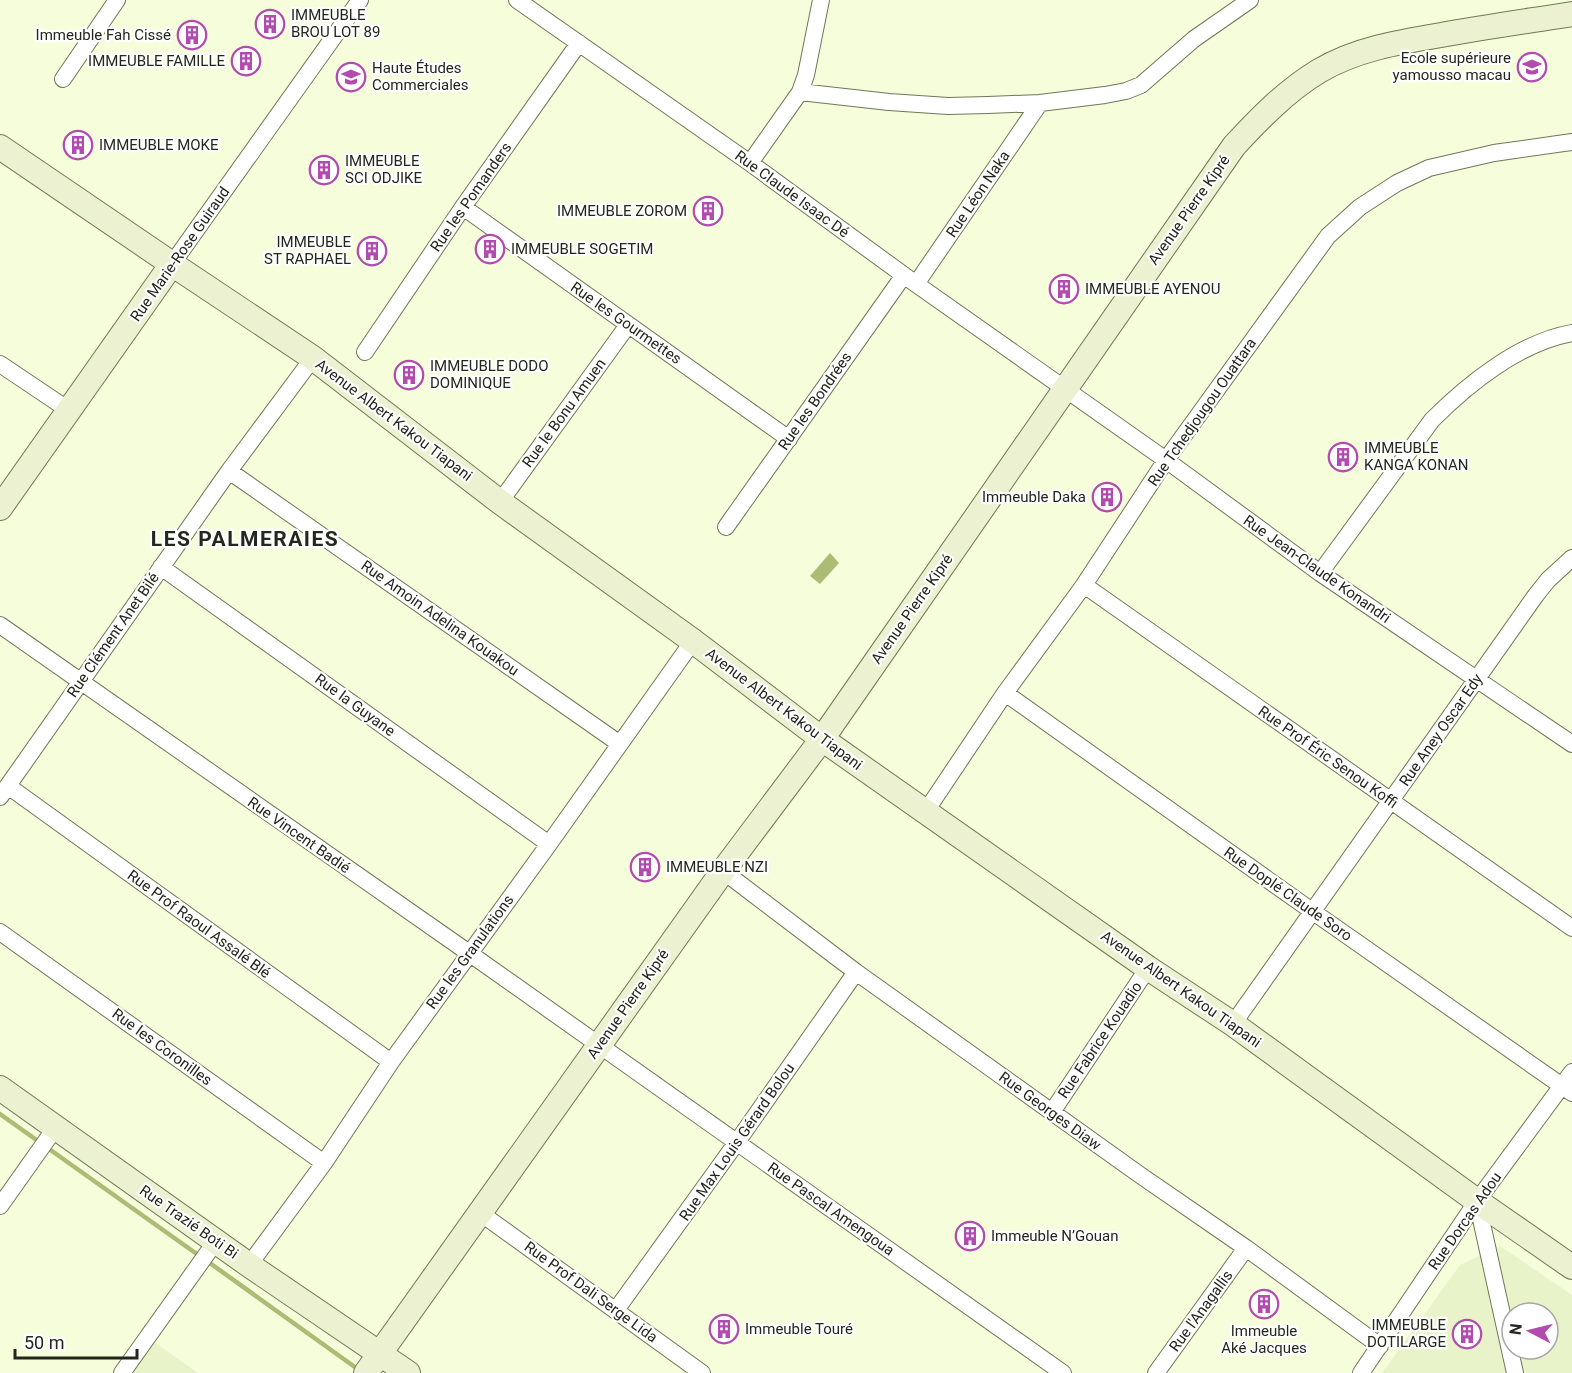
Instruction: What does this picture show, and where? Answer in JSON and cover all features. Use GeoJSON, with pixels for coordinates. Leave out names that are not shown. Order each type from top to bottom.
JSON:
{"type":"FeatureCollection","features":[{"type":"Feature","properties":{"kind":"street"},"geometry":{"type":"LineString","coordinates":[[63,79],[117,0]]}},
{"type":"Feature","properties":{"kind":"street","name":"Rue Marie-Rose Guiraud"},"geometry":{"type":"LineString","coordinates":[[0,508],[360,0]]}},
{"type":"Feature","properties":{"kind":"street","name":"Rue Claude Isaac Dé"},"geometry":{"type":"LineString","coordinates":[[517,0],[910,280],[1066,388]]}},
{"type":"Feature","properties":{"kind":"street"},"geometry":{"type":"LineString","coordinates":[[750,164],[800,93],[806,75],[820,0]]}},
{"type":"Feature","properties":{"kind":"street"},"geometry":{"type":"LineString","coordinates":[[800,93],[889,102],[988,105],[1040,103],[1126,91],[1141,85],[1194,39],[1250,0]]}},
{"type":"Feature","properties":{"kind":"street","name":"Avenue Pierre Kipré"},"geometry":{"type":"LineString","coordinates":[[366,1373],[723,871],[822,739],[1234,147],[1260,117],[1319,71],[1350,56],[1389,44],[1572,14]]}},
{"type":"Feature","properties":{"kind":"street","name":"Rue les Pomanders"},"geometry":{"type":"LineString","coordinates":[[365,352],[463,207],[579,43]]}},
{"type":"Feature","properties":{"kind":"street","name":"Rue Léon Naka"},"geometry":{"type":"LineString","coordinates":[[910,280],[1040,103]]}},
{"type":"Feature","properties":{"kind":"street","name":"Rue Tchedjougou Ouattara"},"geometry":{"type":"LineString","coordinates":[[926,811],[1005,693],[1084,585],[1166,460],[1328,236],[1360,207],[1397,183],[1429,168],[1494,153],[1572,142]]}},
{"type":"Feature","properties":{"kind":"street","name":"Avenue Albert Kakou Tiapani"},"geometry":{"type":"LineString","coordinates":[[0,147],[313,358],[500,502],[693,641],[822,739],[1149,968],[1233,1024],[1477,1202],[1572,1267]]}},
{"type":"Feature","properties":{"kind":"street","name":"Rue les Gourmettes"},"geometry":{"type":"LineString","coordinates":[[463,207],[789,439]]}},
{"type":"Feature","properties":{"kind":"street","name":"Rue les Bondrées"},"geometry":{"type":"LineString","coordinates":[[726,527],[789,439],[910,280]]}},
{"type":"Feature","properties":{"kind":"street","name":"Rue le Bonu Amuen"},"geometry":{"type":"LineString","coordinates":[[500,502],[628,325]]}},
{"type":"Feature","properties":{"kind":"street"},"geometry":{"type":"LineString","coordinates":[[1320,573],[1432,420],[1445,407],[1502,363],[1532,346],[1572,333]]}},
{"type":"Feature","properties":{"kind":"street","name":"Rue Clément Anet Bilé"},"geometry":{"type":"LineString","coordinates":[[4,792],[229,471],[313,358]]}},
{"type":"Feature","properties":{"kind":"street"},"geometry":{"type":"LineString","coordinates":[[0,364],[70,411]]}},
{"type":"Feature","properties":{"kind":"street","name":"Rue Jean-Claude Konandri"},"geometry":{"type":"LineString","coordinates":[[1066,388],[1320,573],[1572,744]]}},
{"type":"Feature","properties":{"kind":"street","name":"Rue Amoin Adelina Kouakou"},"geometry":{"type":"LineString","coordinates":[[229,471],[620,744]]}},
{"type":"Feature","properties":{"kind":"street","name":"Rue Aney Oscar Edy"},"geometry":{"type":"LineString","coordinates":[[1233,1024],[1536,595],[1548,580],[1572,558]]}},
{"type":"Feature","properties":{"kind":"street","name":"Rue la Guyane"},"geometry":{"type":"LineString","coordinates":[[161,567],[549,844]]}},
{"type":"Feature","properties":{"kind":"street","name":"Rue Prof Éric Senou Koffi"},"geometry":{"type":"LineString","coordinates":[[1084,585],[1572,928]]}},
{"type":"Feature","properties":{"kind":"street","name":"Rue Vincent Badié"},"geometry":{"type":"LineString","coordinates":[[0,625],[598,1046]]}},
{"type":"Feature","properties":{"kind":"street","name":"Rue les Granulations"},"geometry":{"type":"LineString","coordinates":[[249,1265],[324,1163],[391,1062],[693,641]]}},
{"type":"Feature","properties":{"kind":"street","name":"Rue Doplé Claude Soro"},"geometry":{"type":"LineString","coordinates":[[1005,693],[1567,1089]]}},
{"type":"Feature","properties":{"kind":"street","name":"Rue Prof Raoul Assalé Blé"},"geometry":{"type":"LineString","coordinates":[[4,792],[391,1062]]}},
{"type":"Feature","properties":{"kind":"street","name":"Rue Georges Diaw"},"geometry":{"type":"LineString","coordinates":[[723,871],[856,972],[1246,1248],[1380,1346]]}},
{"type":"Feature","properties":{"kind":"street","name":"Rue les Coronilles"},"geometry":{"type":"LineString","coordinates":[[0,932],[324,1163]]}},
{"type":"Feature","properties":{"kind":"street","name":"Rue Fabrice Kouadio"},"geometry":{"type":"LineString","coordinates":[[1052,1112],[1149,968]]}},
{"type":"Feature","properties":{"kind":"street","name":"Rue Max Louis Gérard Bolou"},"geometry":{"type":"LineString","coordinates":[[616,1310],[856,972]]}},
{"type":"Feature","properties":{"kind":"street","name":"Rue Pascal Amengoua"},"geometry":{"type":"LineString","coordinates":[[598,1046],[1063,1373]]}},
{"type":"Feature","properties":{"kind":"street","name":"Rue Dorcas Adou"},"geometry":{"type":"LineString","coordinates":[[1361,1373],[1477,1202],[1567,1089],[1572,1072]]}},
{"type":"Feature","properties":{"kind":"street","name":"Rue Trazié Boti Bi"},"geometry":{"type":"LineString","coordinates":[[0,1088],[249,1265],[408,1373]]}},
{"type":"Feature","properties":{"kind":"street"},"geometry":{"type":"LineString","coordinates":[[0,1206],[56,1127]]}},
{"type":"Feature","properties":{"kind":"street"},"geometry":{"type":"LineString","coordinates":[[1477,1202],[1515,1373]]}},
{"type":"Feature","properties":{"kind":"street","name":"Rue Prof Dali Serge Lida"},"geometry":{"type":"LineString","coordinates":[[479,1212],[702,1373]]}},
{"type":"Feature","properties":{"kind":"street"},"geometry":{"type":"LineString","coordinates":[[122,1373],[216,1241]]}},
{"type":"Feature","properties":{"kind":"street","name":"Rue l'Anagallis"},"geometry":{"type":"LineString","coordinates":[[1156,1373],[1246,1248]]}},
{"type":"Feature","properties":{"kind":"shaded area"},"geometry":{"type":"Polygon","coordinates":[[[830,553],[839,563],[820,584],[810,576],[830,553]]]}},
{"type":"Feature","properties":{"kind":"shaded area"},"geometry":{"type":"Polygon","coordinates":[[[1500,1246],[1572,1295],[1572,1373],[1382,1373],[1460,1265],[1500,1246]]]}},
{"type":"Feature","properties":{"kind":"shaded area"},"geometry":{"type":"Polygon","coordinates":[[[150,1339],[198,1373],[126,1373],[150,1339]]]}},
{"type":"Feature","properties":{"kind":"waterway"},"geometry":{"type":"LineString","coordinates":[[0,1114],[201,1257]]}},
{"type":"Feature","properties":{"kind":"waterway"},"geometry":{"type":"LineString","coordinates":[[207,1261],[359,1370]]}},
{"type":"Feature","properties":{"kind":"place","name":"IMMEUBLE BROU LOT 89"},"geometry":{"type":"Point","coordinates":[270,24]}},
{"type":"Feature","properties":{"kind":"place","name":"Immeuble Fah Cissé"},"geometry":{"type":"Point","coordinates":[192,35]}},
{"type":"Feature","properties":{"kind":"place","name":"IMMEUBLE FAMILLE"},"geometry":{"type":"Point","coordinates":[246,61]}},
{"type":"Feature","properties":{"kind":"place","name":"Ecole supérieure yamousso macau"},"geometry":{"type":"Point","coordinates":[1532,67]}},
{"type":"Feature","properties":{"kind":"place","name":"Haute Études Commerciales"},"geometry":{"type":"Point","coordinates":[351,77]}},
{"type":"Feature","properties":{"kind":"place","name":"IMMEUBLE MOKE"},"geometry":{"type":"Point","coordinates":[78,145]}},
{"type":"Feature","properties":{"kind":"place","name":"IMMEUBLE SCI ODJIKE"},"geometry":{"type":"Point","coordinates":[324,170]}},
{"type":"Feature","properties":{"kind":"place","name":"IMMEUBLE ZOROM"},"geometry":{"type":"Point","coordinates":[708,211]}},
{"type":"Feature","properties":{"kind":"place","name":"IMMEUBLE SOGETIM"},"geometry":{"type":"Point","coordinates":[490,249]}},
{"type":"Feature","properties":{"kind":"place","name":"IMMEUBLE ST RAPHAEL"},"geometry":{"type":"Point","coordinates":[372,251]}},
{"type":"Feature","properties":{"kind":"place","name":"IMMEUBLE AYENOU"},"geometry":{"type":"Point","coordinates":[1064,289]}},
{"type":"Feature","properties":{"kind":"place","name":"IMMEUBLE DODO DOMINIQUE"},"geometry":{"type":"Point","coordinates":[409,375]}},
{"type":"Feature","properties":{"kind":"place","name":"IMMEUBLE KANGA KONAN"},"geometry":{"type":"Point","coordinates":[1343,457]}},
{"type":"Feature","properties":{"kind":"place","name":"Immeuble Daka"},"geometry":{"type":"Point","coordinates":[1107,497]}},
{"type":"Feature","properties":{"kind":"place","name":"IMMEUBLE NZI"},"geometry":{"type":"Point","coordinates":[645,867]}},
{"type":"Feature","properties":{"kind":"place","name":"Immeuble N’Gouan"},"geometry":{"type":"Point","coordinates":[970,1236]}},
{"type":"Feature","properties":{"kind":"place","name":"Immeuble Aké Jacques"},"geometry":{"type":"Point","coordinates":[1264,1304]}},
{"type":"Feature","properties":{"kind":"place","name":"Immeuble Touré"},"geometry":{"type":"Point","coordinates":[724,1329]}},
{"type":"Feature","properties":{"kind":"place","name":"IMMEUBLE DOTILARGE"},"geometry":{"type":"Point","coordinates":[1467,1334]}},
{"type":"Feature","properties":{"kind":"district","name":"LES PALMERAIES"},"geometry":{"type":"Point","coordinates":[245,539]}}]}
